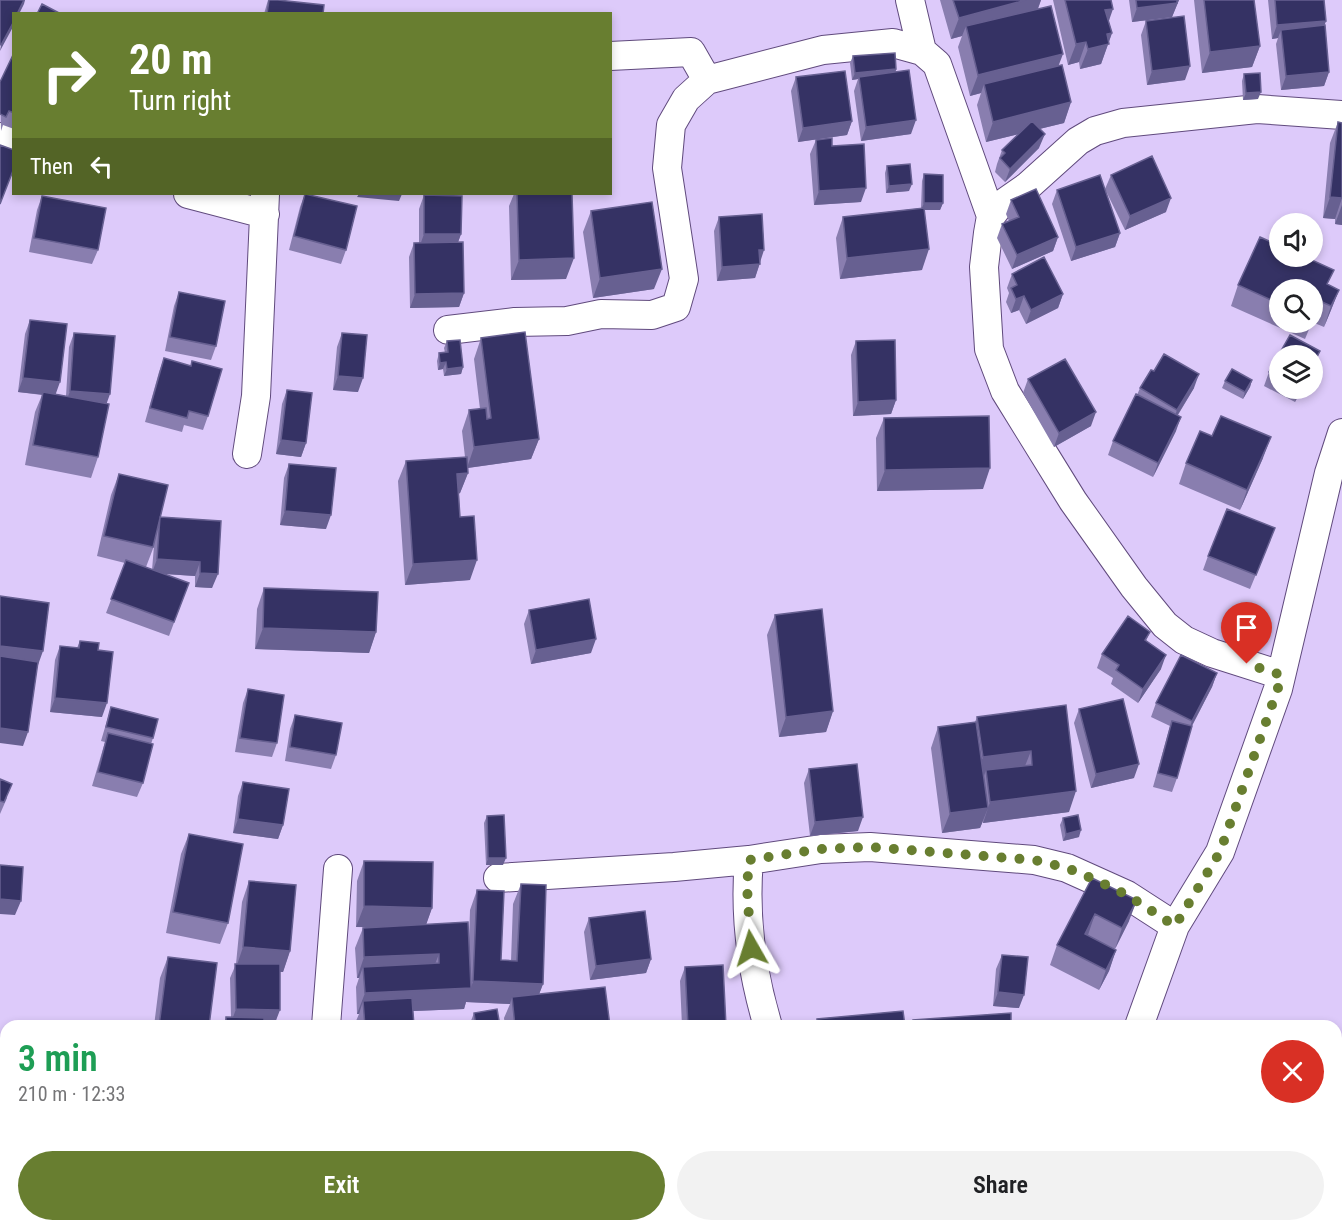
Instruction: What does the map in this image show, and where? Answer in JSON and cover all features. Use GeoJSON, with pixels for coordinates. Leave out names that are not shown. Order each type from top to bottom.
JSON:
{"type":"FeatureCollection","features":[{"type":"Feature","properties":{"kind":"street"},"geometry":{"type":"LineString","coordinates":[[910,0],[922,51]]}},
{"type":"Feature","properties":{"kind":"street"},"geometry":{"type":"LineString","coordinates":[[448,330],[515,322],[567,321],[602,314],[652,315],[675,307],[684,279],[667,168],[671,125],[686,99],[707,80],[823,50],[893,43],[922,51],[937,64],[991,216],[984,267],[989,350],[1005,391],[1073,501],[1134,587],[1165,625],[1184,640],[1212,653],[1281,675]]}},
{"type":"Feature","properties":{"kind":"street"},"geometry":{"type":"LineString","coordinates":[[612,56],[691,52],[707,80]]}},
{"type":"Feature","properties":{"kind":"street"},"geometry":{"type":"LineString","coordinates":[[991,216],[998,207],[1028,186],[1078,141],[1095,131],[1124,123],[1257,109],[1342,115]]}},
{"type":"Feature","properties":{"kind":"street"},"geometry":{"type":"LineString","coordinates":[[196,195],[265,204],[256,396],[247,454]]}},
{"type":"Feature","properties":{"kind":"street"},"geometry":{"type":"LineString","coordinates":[[1141,1020],[1175,926],[1220,852],[1281,675],[1329,473],[1342,433]]}},
{"type":"Feature","properties":{"kind":"street"},"geometry":{"type":"LineString","coordinates":[[498,878],[749,860],[821,849],[870,847],[1034,860],[1067,868],[1127,895],[1175,926]]}},
{"type":"Feature","properties":{"kind":"street"},"geometry":{"type":"LineString","coordinates":[[749,860],[747,887],[749,931],[767,1020]]}},
{"type":"Feature","properties":{"kind":"street"},"geometry":{"type":"LineString","coordinates":[[326,1020],[338,869]]}},
{"type":"Feature","properties":{"kind":"building"},"geometry":{"type":"Polygon","coordinates":[[[0,0],[24,0],[18,12],[12,12],[12,25],[0,44],[0,0]]]}},
{"type":"Feature","properties":{"kind":"building"},"geometry":{"type":"Polygon","coordinates":[[[269,0],[324,5],[323,12],[267,12],[269,0]]]}},
{"type":"Feature","properties":{"kind":"building"},"geometry":{"type":"Polygon","coordinates":[[[953,0],[1026,0],[959,18],[953,0]]]}},
{"type":"Feature","properties":{"kind":"building"},"geometry":{"type":"Polygon","coordinates":[[[1065,0],[1111,0],[1113,9],[1105,10],[1112,33],[1107,34],[1109,44],[1088,49],[1086,42],[1076,44],[1065,0]]]}},
{"type":"Feature","properties":{"kind":"building"},"geometry":{"type":"Polygon","coordinates":[[[1136,0],[1177,0],[1177,3],[1137,8],[1136,0]]]}},
{"type":"Feature","properties":{"kind":"building"},"geometry":{"type":"Polygon","coordinates":[[[1204,0],[1254,0],[1260,46],[1210,52],[1204,0]]]}},
{"type":"Feature","properties":{"kind":"building"},"geometry":{"type":"Polygon","coordinates":[[[1275,0],[1324,0],[1326,21],[1277,25],[1275,0]]]}},
{"type":"Feature","properties":{"kind":"building"},"geometry":{"type":"Polygon","coordinates":[[[42,4],[57,12],[38,12],[42,4]]]}},
{"type":"Feature","properties":{"kind":"building"},"geometry":{"type":"Polygon","coordinates":[[[1051,6],[1063,54],[978,75],[966,26],[1051,6]]]}},
{"type":"Feature","properties":{"kind":"building"},"geometry":{"type":"Polygon","coordinates":[[[1184,16],[1190,66],[1152,71],[1146,21],[1184,16]]]}},
{"type":"Feature","properties":{"kind":"building"},"geometry":{"type":"Polygon","coordinates":[[[1325,25],[1329,72],[1286,76],[1281,30],[1325,25]]]}},
{"type":"Feature","properties":{"kind":"building"},"geometry":{"type":"Polygon","coordinates":[[[895,53],[896,69],[855,73],[853,56],[895,53]]]}},
{"type":"Feature","properties":{"kind":"building"},"geometry":{"type":"Polygon","coordinates":[[[12,57],[12,112],[9,111],[6,117],[0,114],[0,82],[12,57]]]}},
{"type":"Feature","properties":{"kind":"building"},"geometry":{"type":"Polygon","coordinates":[[[1062,65],[1071,102],[993,122],[984,84],[1062,65]]]}},
{"type":"Feature","properties":{"kind":"building"},"geometry":{"type":"Polygon","coordinates":[[[909,70],[916,120],[866,127],[859,77],[909,70]]]}},
{"type":"Feature","properties":{"kind":"building"},"geometry":{"type":"Polygon","coordinates":[[[845,71],[852,121],[803,128],[796,77],[845,71]]]}},
{"type":"Feature","properties":{"kind":"building"},"geometry":{"type":"Polygon","coordinates":[[[1260,73],[1261,92],[1246,93],[1244,74],[1260,73]]]}},
{"type":"Feature","properties":{"kind":"building"},"geometry":{"type":"Polygon","coordinates":[[[1032,121],[1045,134],[1010,169],[1000,158],[1005,153],[1002,150],[1032,121]]]}},
{"type":"Feature","properties":{"kind":"building"},"geometry":{"type":"Polygon","coordinates":[[[1338,122],[1342,123],[1342,198],[1330,197],[1338,122]]]}},
{"type":"Feature","properties":{"kind":"building"},"geometry":{"type":"Polygon","coordinates":[[[832,138],[832,146],[864,144],[866,188],[819,191],[816,140],[832,138]]]}},
{"type":"Feature","properties":{"kind":"building"},"geometry":{"type":"Polygon","coordinates":[[[0,145],[12,149],[12,173],[0,204],[0,145]]]}},
{"type":"Feature","properties":{"kind":"building"},"geometry":{"type":"Polygon","coordinates":[[[1152,156],[1171,198],[1130,216],[1111,175],[1152,156]]]}},
{"type":"Feature","properties":{"kind":"building"},"geometry":{"type":"Polygon","coordinates":[[[910,164],[912,184],[889,186],[887,166],[910,164]]]}},
{"type":"Feature","properties":{"kind":"building"},"geometry":{"type":"Polygon","coordinates":[[[924,174],[943,175],[943,203],[924,203],[924,174]]]}},
{"type":"Feature","properties":{"kind":"building"},"geometry":{"type":"Polygon","coordinates":[[[1100,175],[1120,233],[1076,247],[1057,190],[1100,175]]]}},
{"type":"Feature","properties":{"kind":"building"},"geometry":{"type":"Polygon","coordinates":[[[1036,189],[1058,237],[1017,255],[1002,224],[1019,217],[1011,200],[1036,189]]]}},
{"type":"Feature","properties":{"kind":"building"},"geometry":{"type":"Polygon","coordinates":[[[305,195],[357,206],[346,250],[294,236],[305,195]]]}},
{"type":"Feature","properties":{"kind":"building"},"geometry":{"type":"Polygon","coordinates":[[[424,195],[462,196],[461,234],[424,234],[424,195]]]}},
{"type":"Feature","properties":{"kind":"building"},"geometry":{"type":"Polygon","coordinates":[[[517,195],[572,195],[574,258],[519,260],[517,195]]]}},
{"type":"Feature","properties":{"kind":"building"},"geometry":{"type":"Polygon","coordinates":[[[42,196],[106,208],[98,250],[34,238],[42,196]]]}},
{"type":"Feature","properties":{"kind":"building"},"geometry":{"type":"Polygon","coordinates":[[[652,202],[662,269],[600,278],[591,211],[652,202]]]}},
{"type":"Feature","properties":{"kind":"building"},"geometry":{"type":"Polygon","coordinates":[[[924,208],[929,249],[847,258],[843,217],[924,208]]]}},
{"type":"Feature","properties":{"kind":"building"},"geometry":{"type":"Polygon","coordinates":[[[762,214],[764,250],[759,250],[760,264],[722,267],[719,217],[762,214]]]}},
{"type":"Feature","properties":{"kind":"building"},"geometry":{"type":"Polygon","coordinates":[[[1260,237],[1269,241],[1269,267],[1323,267],[1323,265],[1334,270],[1327,284],[1339,290],[1331,306],[1323,302],[1323,279],[1269,279],[1269,299],[1238,285],[1260,237]]]}},
{"type":"Feature","properties":{"kind":"building"},"geometry":{"type":"Polygon","coordinates":[[[463,242],[464,293],[415,294],[414,243],[463,242]]]}},
{"type":"Feature","properties":{"kind":"building"},"geometry":{"type":"Polygon","coordinates":[[[1044,257],[1063,294],[1031,310],[1024,296],[1016,299],[1011,288],[1017,285],[1012,274],[1044,257]]]}},
{"type":"Feature","properties":{"kind":"building"},"geometry":{"type":"Polygon","coordinates":[[[179,292],[225,301],[216,346],[170,337],[179,292]]]}},
{"type":"Feature","properties":{"kind":"building"},"geometry":{"type":"Polygon","coordinates":[[[30,320],[67,324],[60,382],[23,378],[30,320]]]}},
{"type":"Feature","properties":{"kind":"building"},"geometry":{"type":"Polygon","coordinates":[[[525,332],[539,439],[474,447],[469,410],[486,408],[487,419],[491,418],[481,338],[525,332]]]}},
{"type":"Feature","properties":{"kind":"building"},"geometry":{"type":"Polygon","coordinates":[[[74,333],[115,336],[110,394],[70,391],[74,333]]]}},
{"type":"Feature","properties":{"kind":"building"},"geometry":{"type":"Polygon","coordinates":[[[342,333],[367,335],[363,378],[338,376],[342,333]]]}},
{"type":"Feature","properties":{"kind":"building"},"geometry":{"type":"Polygon","coordinates":[[[1290,335],[1309,345],[1284,345],[1290,335]]]}},
{"type":"Feature","properties":{"kind":"building"},"geometry":{"type":"Polygon","coordinates":[[[460,340],[463,367],[447,369],[446,362],[440,363],[439,353],[448,352],[447,341],[460,340]]]}},
{"type":"Feature","properties":{"kind":"building"},"geometry":{"type":"Polygon","coordinates":[[[895,340],[896,400],[858,402],[856,341],[895,340]]]}},
{"type":"Feature","properties":{"kind":"building"},"geometry":{"type":"Polygon","coordinates":[[[1164,354],[1199,374],[1177,410],[1140,388],[1164,354]]]}},
{"type":"Feature","properties":{"kind":"building"},"geometry":{"type":"Polygon","coordinates":[[[164,358],[191,366],[192,361],[222,369],[208,416],[189,411],[187,418],[150,408],[164,358]]]}},
{"type":"Feature","properties":{"kind":"building"},"geometry":{"type":"Polygon","coordinates":[[[1065,359],[1096,412],[1059,433],[1028,379],[1065,359]]]}},
{"type":"Feature","properties":{"kind":"building"},"geometry":{"type":"Polygon","coordinates":[[[1232,369],[1252,380],[1245,392],[1225,381],[1232,369]]]}},
{"type":"Feature","properties":{"kind":"building"},"geometry":{"type":"Polygon","coordinates":[[[287,390],[312,393],[306,443],[281,440],[287,390]]]}},
{"type":"Feature","properties":{"kind":"building"},"geometry":{"type":"Polygon","coordinates":[[[43,392],[109,404],[98,457],[33,445],[43,392]]]}},
{"type":"Feature","properties":{"kind":"building"},"geometry":{"type":"Polygon","coordinates":[[[1136,394],[1181,417],[1158,463],[1113,441],[1136,394]]]}},
{"type":"Feature","properties":{"kind":"building"},"geometry":{"type":"Polygon","coordinates":[[[989,416],[990,468],[885,470],[884,418],[989,416]]]}},
{"type":"Feature","properties":{"kind":"building"},"geometry":{"type":"Polygon","coordinates":[[[1221,416],[1271,437],[1247,490],[1186,463],[1200,431],[1212,436],[1221,416]]]}},
{"type":"Feature","properties":{"kind":"building"},"geometry":{"type":"Polygon","coordinates":[[[467,457],[468,473],[457,474],[460,517],[474,516],[477,560],[413,564],[406,461],[467,457]]]}},
{"type":"Feature","properties":{"kind":"building"},"geometry":{"type":"Polygon","coordinates":[[[289,464],[336,468],[331,515],[285,511],[289,464]]]}},
{"type":"Feature","properties":{"kind":"building"},"geometry":{"type":"Polygon","coordinates":[[[119,474],[168,485],[153,547],[104,536],[119,474]]]}},
{"type":"Feature","properties":{"kind":"building"},"geometry":{"type":"Polygon","coordinates":[[[1227,509],[1275,528],[1256,575],[1208,556],[1227,509]]]}},
{"type":"Feature","properties":{"kind":"building"},"geometry":{"type":"Polygon","coordinates":[[[160,517],[221,521],[218,574],[200,573],[200,562],[157,559],[160,517]]]}},
{"type":"Feature","properties":{"kind":"building"},"geometry":{"type":"Polygon","coordinates":[[[126,560],[189,583],[174,622],[111,599],[126,560]]]}},
{"type":"Feature","properties":{"kind":"building"},"geometry":{"type":"Polygon","coordinates":[[[264,588],[378,592],[376,632],[263,628],[264,588]]]}},
{"type":"Feature","properties":{"kind":"building"},"geometry":{"type":"Polygon","coordinates":[[[0,596],[49,603],[43,651],[0,646],[0,596]]]}},
{"type":"Feature","properties":{"kind":"building"},"geometry":{"type":"Polygon","coordinates":[[[589,599],[596,639],[536,650],[529,610],[589,599]]]}},
{"type":"Feature","properties":{"kind":"building"},"geometry":{"type":"Polygon","coordinates":[[[822,609],[833,711],[786,717],[775,615],[822,609]]]}},
{"type":"Feature","properties":{"kind":"building"},"geometry":{"type":"Polygon","coordinates":[[[1128,616],[1150,632],[1145,640],[1166,655],[1143,689],[1116,670],[1119,665],[1102,654],[1128,616]]]}},
{"type":"Feature","properties":{"kind":"building"},"geometry":{"type":"Polygon","coordinates":[[[80,641],[99,643],[98,650],[113,652],[107,703],[55,698],[60,646],[79,648],[80,641]]]}},
{"type":"Feature","properties":{"kind":"building"},"geometry":{"type":"Polygon","coordinates":[[[1181,655],[1217,673],[1192,721],[1156,703],[1181,655]]]}},
{"type":"Feature","properties":{"kind":"building"},"geometry":{"type":"Polygon","coordinates":[[[0,656],[38,662],[28,732],[0,728],[0,656]]]}},
{"type":"Feature","properties":{"kind":"building"},"geometry":{"type":"Polygon","coordinates":[[[248,689],[284,695],[277,743],[240,738],[248,689]]]}},
{"type":"Feature","properties":{"kind":"building"},"geometry":{"type":"Polygon","coordinates":[[[1123,699],[1139,764],[1096,774],[1079,709],[1123,699]]]}},
{"type":"Feature","properties":{"kind":"building"},"geometry":{"type":"Polygon","coordinates":[[[1066,705],[1076,791],[990,802],[986,770],[1032,765],[1031,751],[983,757],[977,717],[1066,705]]]}},
{"type":"Feature","properties":{"kind":"building"},"geometry":{"type":"Polygon","coordinates":[[[111,707],[158,719],[153,738],[106,727],[111,707]]]}},
{"type":"Feature","properties":{"kind":"building"},"geometry":{"type":"Polygon","coordinates":[[[295,715],[342,723],[336,755],[290,747],[295,715]]]}},
{"type":"Feature","properties":{"kind":"building"},"geometry":{"type":"Polygon","coordinates":[[[1172,721],[1192,726],[1177,778],[1158,773],[1172,721]]]}},
{"type":"Feature","properties":{"kind":"building"},"geometry":{"type":"Polygon","coordinates":[[[976,722],[988,808],[950,813],[938,727],[976,722]]]}},
{"type":"Feature","properties":{"kind":"building"},"geometry":{"type":"Polygon","coordinates":[[[108,733],[153,744],[143,783],[98,772],[108,733]]]}},
{"type":"Feature","properties":{"kind":"building"},"geometry":{"type":"Polygon","coordinates":[[[857,764],[863,817],[815,822],[809,769],[857,764]]]}},
{"type":"Feature","properties":{"kind":"building"},"geometry":{"type":"Polygon","coordinates":[[[0,779],[12,784],[4,802],[0,801],[0,779]]]}},
{"type":"Feature","properties":{"kind":"building"},"geometry":{"type":"Polygon","coordinates":[[[243,782],[289,789],[283,825],[238,819],[243,782]]]}},
{"type":"Feature","properties":{"kind":"building"},"geometry":{"type":"Polygon","coordinates":[[[504,815],[506,858],[488,858],[487,816],[504,815]]]}},
{"type":"Feature","properties":{"kind":"building"},"geometry":{"type":"Polygon","coordinates":[[[1078,815],[1081,830],[1066,834],[1063,818],[1078,815]]]}},
{"type":"Feature","properties":{"kind":"building"},"geometry":{"type":"Polygon","coordinates":[[[189,834],[243,844],[228,923],[173,912],[189,834]]]}},
{"type":"Feature","properties":{"kind":"building"},"geometry":{"type":"Polygon","coordinates":[[[364,861],[433,862],[432,908],[364,906],[364,861]]]}},
{"type":"Feature","properties":{"kind":"building"},"geometry":{"type":"Polygon","coordinates":[[[0,865],[23,867],[21,901],[0,899],[0,865]]]}},
{"type":"Feature","properties":{"kind":"building"},"geometry":{"type":"Polygon","coordinates":[[[1092,878],[1137,900],[1122,928],[1095,914],[1085,934],[1116,950],[1106,970],[1057,945],[1092,878]]]}},
{"type":"Feature","properties":{"kind":"building"},"geometry":{"type":"Polygon","coordinates":[[[249,881],[296,885],[290,951],[243,947],[249,881]]]}},
{"type":"Feature","properties":{"kind":"building"},"geometry":{"type":"Polygon","coordinates":[[[521,884],[546,885],[543,984],[473,981],[477,890],[504,891],[501,960],[517,961],[521,884]]]}},
{"type":"Feature","properties":{"kind":"building"},"geometry":{"type":"Polygon","coordinates":[[[645,911],[651,959],[596,966],[589,918],[645,911]]]}},
{"type":"Feature","properties":{"kind":"building"},"geometry":{"type":"Polygon","coordinates":[[[468,922],[471,988],[365,993],[363,967],[439,963],[439,954],[364,957],[363,928],[468,922]]]}},
{"type":"Feature","properties":{"kind":"building"},"geometry":{"type":"Polygon","coordinates":[[[1002,955],[1028,957],[1024,995],[998,992],[1002,955]]]}},
{"type":"Feature","properties":{"kind":"building"},"geometry":{"type":"Polygon","coordinates":[[[168,957],[217,963],[210,1020],[160,1020],[168,957]]]}},
{"type":"Feature","properties":{"kind":"building"},"geometry":{"type":"Polygon","coordinates":[[[235,964],[280,964],[280,1010],[236,1009],[235,964]]]}},
{"type":"Feature","properties":{"kind":"building"},"geometry":{"type":"Polygon","coordinates":[[[723,965],[726,1020],[688,1020],[685,967],[723,965]]]}},
{"type":"Feature","properties":{"kind":"building"},"geometry":{"type":"Polygon","coordinates":[[[605,987],[609,1020],[514,1020],[512,997],[605,987]]]}},
{"type":"Feature","properties":{"kind":"building"},"geometry":{"type":"Polygon","coordinates":[[[412,998],[414,1020],[365,1020],[363,1001],[412,998]]]}},
{"type":"Feature","properties":{"kind":"building"},"geometry":{"type":"Polygon","coordinates":[[[497,1009],[499,1020],[475,1020],[474,1013],[497,1009]]]}},
{"type":"Feature","properties":{"kind":"building"},"geometry":{"type":"Polygon","coordinates":[[[903,1011],[904,1020],[817,1020],[903,1011]]]}},
{"type":"Feature","properties":{"kind":"building"},"geometry":{"type":"Polygon","coordinates":[[[1011,1013],[1011,1020],[913,1020],[1011,1013]]]}},
{"type":"Feature","properties":{"kind":"building"},"geometry":{"type":"Polygon","coordinates":[[[226,1017],[264,1018],[264,1020],[226,1020],[226,1017]]]}},
{"type":"Feature","properties":{"kind":"route"},"geometry":{"type":"LineString","coordinates":[[751,948],[747,887],[749,860],[821,849],[870,847],[1034,860],[1067,868],[1098,881],[1127,895],[1175,926],[1220,852],[1278,688],[1281,675],[1247,664]]}}]}
